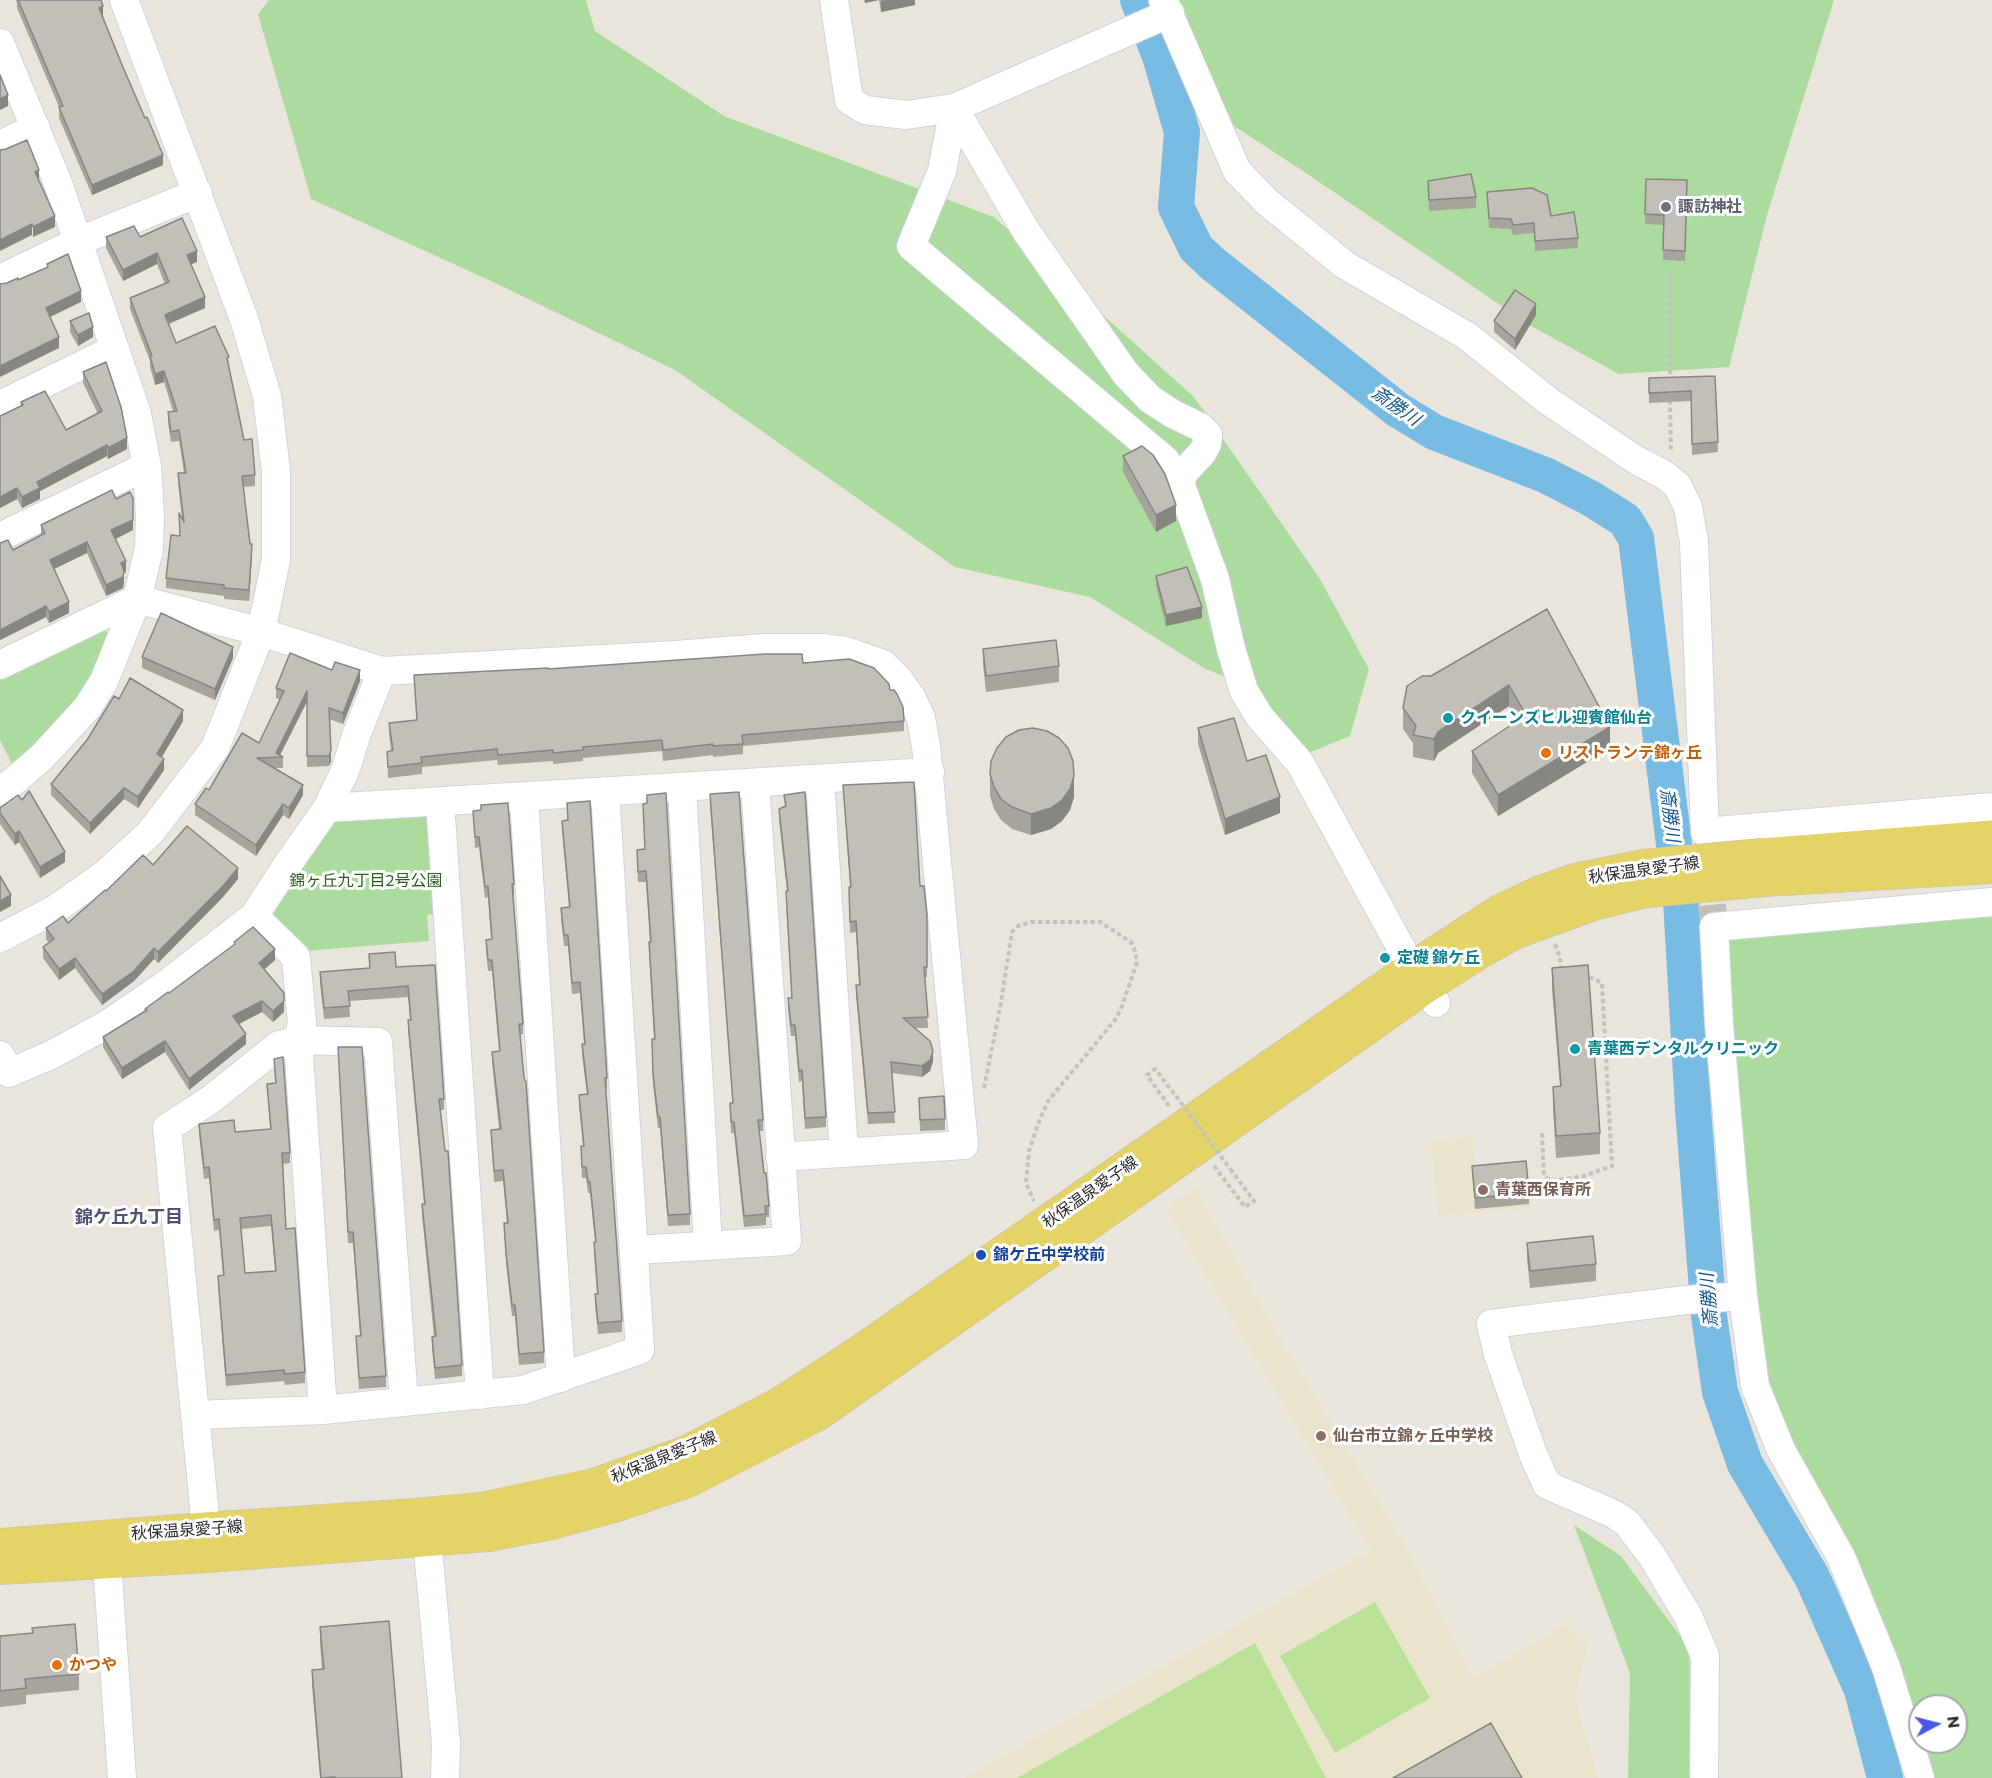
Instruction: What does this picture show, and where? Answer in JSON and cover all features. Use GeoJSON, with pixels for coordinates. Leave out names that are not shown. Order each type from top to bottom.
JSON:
{"type":"FeatureCollection","features":[{"type":"Feature","properties":{"kind":"main road","name":"秋保温泉愛子線"},"geometry":{"type":"LineString","coordinates":[[0,1568],[107,1562],[206,1542],[415,1515],[482,1509],[594,1485],[687,1452],[781,1403],[1424,986],[1516,932],[1597,903],[1645,879],[1763,868],[1992,837]]}},
{"type":"Feature","properties":{"kind":"main road","name":"秋保温泉愛子線"},"geometry":{"type":"LineString","coordinates":[[1763,868],[1992,867]]}},
{"type":"Feature","properties":{"kind":"main road","name":"秋保温泉愛子線"},"geometry":{"type":"LineString","coordinates":[[0,1545],[427,1540],[488,1535],[551,1523],[620,1504],[687,1481],[818,1414],[1424,986]]}},
{"type":"Feature","properties":{"kind":"street"},"geometry":{"type":"LineString","coordinates":[[0,938],[54,910],[96,881],[150,833],[215,748],[261,632],[276,560],[276,471],[267,396],[244,319],[124,0]]}},
{"type":"Feature","properties":{"kind":"street"},"geometry":{"type":"LineString","coordinates":[[834,0],[849,100],[865,110],[906,116],[954,108],[1157,15],[1237,171],[1267,202],[1345,265],[1467,336],[1547,400],[1677,485],[1688,507],[1694,542],[1705,832],[1992,807]]}},
{"type":"Feature","properties":{"kind":"street"},"geometry":{"type":"LineString","coordinates":[[0,43],[58,183],[137,414],[147,466],[150,515],[149,549],[137,599],[104,681],[87,708],[42,757],[0,791]]}},
{"type":"Feature","properties":{"kind":"street"},"geometry":{"type":"LineString","coordinates":[[954,108],[1026,231],[1126,374],[1150,399],[1173,414],[1200,427],[1208,435],[1203,453],[1184,472],[1180,483]]}},
{"type":"Feature","properties":{"kind":"street"},"geometry":{"type":"LineString","coordinates":[[954,108],[942,171],[911,246],[1165,460],[1180,483],[1215,579],[1231,649],[1244,691],[1259,716],[1300,763],[1424,986]]}},
{"type":"Feature","properties":{"kind":"street"},"geometry":{"type":"LineString","coordinates":[[0,146],[36,128]]}},
{"type":"Feature","properties":{"kind":"street"},"geometry":{"type":"LineString","coordinates":[[0,279],[79,242],[198,194]]}},
{"type":"Feature","properties":{"kind":"street"},"geometry":{"type":"LineString","coordinates":[[0,405],[115,349]]}},
{"type":"Feature","properties":{"kind":"street"},"geometry":{"type":"LineString","coordinates":[[0,537],[147,466]]}},
{"type":"Feature","properties":{"kind":"street"},"geometry":{"type":"LineString","coordinates":[[0,665],[137,599],[261,632],[382,671],[665,656],[764,648],[822,648],[845,651],[883,664],[899,680],[911,697],[921,718],[930,772],[964,1145],[780,1157]]}},
{"type":"Feature","properties":{"kind":"street"},"geometry":{"type":"LineString","coordinates":[[0,1055],[9,1073],[51,1055],[99,1029],[165,985],[254,916],[327,808],[345,771],[357,733],[382,671]]}},
{"type":"Feature","properties":{"kind":"street"},"geometry":{"type":"LineString","coordinates":[[327,808],[930,772]]}},
{"type":"Feature","properties":{"kind":"street"},"geometry":{"type":"LineString","coordinates":[[820,779],[844,1153]]}},
{"type":"Feature","properties":{"kind":"street"},"geometry":{"type":"LineString","coordinates":[[636,1250],[787,1241],[755,784]]}},
{"type":"Feature","properties":{"kind":"street"},"geometry":{"type":"LineString","coordinates":[[682,787],[708,1246]]}},
{"type":"Feature","properties":{"kind":"street"},"geometry":{"type":"LineString","coordinates":[[195,1415],[323,1410],[523,1390],[640,1350],[636,1250],[605,791]]}},
{"type":"Feature","properties":{"kind":"street"},"geometry":{"type":"LineString","coordinates":[[524,798],[561,1378]]}},
{"type":"Feature","properties":{"kind":"street"},"geometry":{"type":"LineString","coordinates":[[440,802],[480,1395]]}},
{"type":"Feature","properties":{"kind":"street"},"geometry":{"type":"LineString","coordinates":[[1920,1778],[1886,1667],[1841,1557],[1781,1450],[1755,1386],[1740,1296],[1719,1024],[1714,927],[1992,902]]}},
{"type":"Feature","properties":{"kind":"street"},"geometry":{"type":"LineString","coordinates":[[254,916],[296,957],[302,1023],[298,1040],[323,1410]]}},
{"type":"Feature","properties":{"kind":"street"},"geometry":{"type":"LineString","coordinates":[[206,1542],[167,1128],[210,1100],[279,1045],[298,1040],[378,1042],[405,1402]]}},
{"type":"Feature","properties":{"kind":"street"},"geometry":{"type":"LineString","coordinates":[[1704,1778],[1705,1656],[1688,1616],[1652,1556],[1627,1523],[1614,1514],[1548,1485],[1533,1454],[1498,1354],[1491,1324],[1686,1300],[1740,1296]]}},
{"type":"Feature","properties":{"kind":"street"},"geometry":{"type":"LineString","coordinates":[[427,1540],[446,1743],[445,1778]]}},
{"type":"Feature","properties":{"kind":"street"},"geometry":{"type":"LineString","coordinates":[[107,1562],[122,1778]]}},
{"type":"Feature","properties":{"kind":"path"},"geometry":{"type":"LineString","coordinates":[[1670,272],[1670,383]]}},
{"type":"Feature","properties":{"kind":"path"},"geometry":{"type":"LineString","coordinates":[[1670,394],[1671,480]]}},
{"type":"Feature","properties":{"kind":"path"},"geometry":{"type":"LineString","coordinates":[[959,1094],[984,1091],[1012,932],[1018,926],[1031,922],[1100,922],[1131,942],[1137,962],[1121,1009],[1115,1020],[1048,1101],[1038,1124],[1029,1151],[1026,1183],[1034,1203]]}},
{"type":"Feature","properties":{"kind":"path"},"geometry":{"type":"LineString","coordinates":[[1553,937],[1560,958],[1561,973],[1569,973]]}},
{"type":"Feature","properties":{"kind":"path"},"geometry":{"type":"LineString","coordinates":[[1542,1133],[1544,1176],[1552,1181],[1584,1176],[1612,1166],[1602,983],[1578,972]]}},
{"type":"Feature","properties":{"kind":"path"},"geometry":{"type":"LineString","coordinates":[[1170,1107],[1147,1075],[1155,1069],[1254,1201],[1245,1207],[1211,1161]]}},
{"type":"Feature","properties":{"kind":"shaded area","name":"青葉西保育所"},"geometry":{"type":"Polygon","coordinates":[[[1472,1136],[1475,1172],[1529,1167],[1532,1208],[1438,1216],[1431,1140],[1472,1136]]]}},
{"type":"Feature","properties":{"kind":"shaded area","name":"仙台市立錦ヶ丘中学校"},"geometry":{"type":"Polygon","coordinates":[[[1195,1188],[1274,1328],[1404,1543],[1473,1678],[1569,1623],[1588,1645],[1575,1697],[1598,1778],[964,1778],[1371,1550],[1166,1209],[1195,1188]]]}},
{"type":"Feature","properties":{"kind":"green space"},"geometry":{"type":"Polygon","coordinates":[[[269,0],[586,0],[595,31],[724,116],[994,217],[1194,397],[1320,579],[1369,669],[1350,736],[1306,754],[1286,743],[1261,692],[1204,668],[1090,597],[955,567],[675,370],[491,281],[311,199],[258,14],[269,0]]]}},
{"type":"Feature","properties":{"kind":"green space"},"geometry":{"type":"Polygon","coordinates":[[[1171,0],[1834,0],[1767,215],[1729,367],[1619,374],[1531,326],[1214,113],[1171,0]]]}},
{"type":"Feature","properties":{"kind":"green space"},"geometry":{"type":"Polygon","coordinates":[[[101,627],[113,638],[76,704],[13,766],[0,740],[0,675],[101,627]]]}},
{"type":"Feature","properties":{"kind":"green space","name":"錦ヶ丘九丁目2号公園"},"geometry":{"type":"Polygon","coordinates":[[[426,814],[436,822],[442,913],[427,915],[429,941],[305,951],[272,918],[272,900],[322,830],[339,817],[426,814]]]}},
{"type":"Feature","properties":{"kind":"green space"},"geometry":{"type":"Polygon","coordinates":[[[1992,902],[1992,1778],[1907,1778],[1869,1648],[1746,1380],[1714,927],[1992,902]]]}},
{"type":"Feature","properties":{"kind":"green space"},"geometry":{"type":"Polygon","coordinates":[[[1574,1525],[1621,1556],[1689,1648],[1693,1778],[1628,1778],[1630,1673],[1574,1525]]]}},
{"type":"Feature","properties":{"kind":"green space"},"geometry":{"type":"Polygon","coordinates":[[[1375,1602],[1430,1698],[1335,1753],[1280,1656],[1375,1602]]]}},
{"type":"Feature","properties":{"kind":"green space"},"geometry":{"type":"Polygon","coordinates":[[[1255,1643],[1326,1778],[1017,1778],[1255,1643]]]}},
{"type":"Feature","properties":{"kind":"building"},"geometry":{"type":"Polygon","coordinates":[[[18,0],[101,0],[103,6],[99,8],[163,155],[92,185],[59,107],[63,106],[18,0]]]}},
{"type":"Feature","properties":{"kind":"building"},"geometry":{"type":"Polygon","coordinates":[[[0,75],[8,95],[0,99],[0,75]]]}},
{"type":"Feature","properties":{"kind":"building"},"geometry":{"type":"Polygon","coordinates":[[[27,140],[39,170],[35,172],[55,216],[33,227],[32,224],[0,240],[0,150],[27,140]]]}},
{"type":"Feature","properties":{"kind":"building"},"geometry":{"type":"Polygon","coordinates":[[[1471,174],[1476,197],[1429,200],[1428,181],[1471,174]]]}},
{"type":"Feature","properties":{"kind":"building"},"geometry":{"type":"Polygon","coordinates":[[[1646,179],[1687,180],[1685,251],[1663,250],[1664,215],[1645,214],[1646,179]]]}},
{"type":"Feature","properties":{"kind":"building"},"geometry":{"type":"Polygon","coordinates":[[[1532,188],[1547,195],[1551,216],[1574,212],[1578,238],[1535,241],[1534,223],[1513,225],[1511,219],[1489,218],[1487,192],[1532,188]]]}},
{"type":"Feature","properties":{"kind":"building"},"geometry":{"type":"Polygon","coordinates":[[[182,218],[197,251],[187,255],[205,297],[165,315],[176,343],[215,326],[229,357],[227,358],[244,440],[252,439],[255,475],[242,476],[250,544],[252,544],[249,590],[166,578],[171,535],[180,536],[179,513],[184,522],[178,473],[186,473],[179,430],[171,432],[168,412],[177,411],[164,371],[155,374],[150,356],[152,356],[130,298],[169,282],[157,253],[123,270],[106,237],[134,226],[140,237],[182,218]]]}},
{"type":"Feature","properties":{"kind":"building"},"geometry":{"type":"Polygon","coordinates":[[[68,254],[81,291],[46,308],[59,337],[0,366],[0,284],[18,278],[18,280],[48,267],[47,264],[68,254]]]}},
{"type":"Feature","properties":{"kind":"building"},"geometry":{"type":"Polygon","coordinates":[[[1515,290],[1536,304],[1515,339],[1494,321],[1515,290]]]}},
{"type":"Feature","properties":{"kind":"building"},"geometry":{"type":"Polygon","coordinates":[[[89,313],[93,327],[78,335],[70,321],[89,313]]]}},
{"type":"Feature","properties":{"kind":"building"},"geometry":{"type":"Polygon","coordinates":[[[106,362],[121,407],[127,438],[108,448],[107,445],[37,482],[40,488],[22,497],[17,488],[0,497],[0,416],[23,405],[21,402],[45,391],[66,430],[102,411],[83,372],[106,362]]]}},
{"type":"Feature","properties":{"kind":"building"},"geometry":{"type":"Polygon","coordinates":[[[1715,376],[1718,442],[1692,444],[1691,391],[1649,393],[1649,378],[1715,376]]]}},
{"type":"Feature","properties":{"kind":"building"},"geometry":{"type":"Polygon","coordinates":[[[1142,446],[1153,455],[1165,474],[1176,505],[1156,515],[1123,456],[1142,446]]]}},
{"type":"Feature","properties":{"kind":"building"},"geometry":{"type":"Polygon","coordinates":[[[112,490],[116,499],[130,492],[133,498],[133,520],[111,530],[126,561],[121,563],[124,571],[123,577],[106,585],[87,542],[50,560],[69,602],[49,612],[46,606],[0,630],[0,543],[8,540],[13,550],[45,533],[41,525],[112,490]]]}},
{"type":"Feature","properties":{"kind":"building"},"geometry":{"type":"Polygon","coordinates":[[[1187,567],[1202,607],[1166,615],[1156,576],[1187,567]]]}},
{"type":"Feature","properties":{"kind":"building","name":"クイーンズヒル迎賓館仙台"},"geometry":{"type":"Polygon","coordinates":[[[1547,609],[1610,727],[1498,795],[1472,751],[1526,715],[1509,685],[1438,732],[1434,739],[1413,735],[1416,726],[1403,708],[1407,686],[1422,676],[1431,676],[1547,609]]]}},
{"type":"Feature","properties":{"kind":"building"},"geometry":{"type":"Polygon","coordinates":[[[161,613],[233,647],[215,689],[142,657],[161,613]]]}},
{"type":"Feature","properties":{"kind":"building"},"geometry":{"type":"Polygon","coordinates":[[[1056,640],[1059,666],[986,676],[983,649],[1056,640]]]}},
{"type":"Feature","properties":{"kind":"building"},"geometry":{"type":"Polygon","coordinates":[[[290,653],[332,670],[335,662],[360,670],[343,713],[329,708],[331,750],[329,756],[307,756],[307,691],[276,753],[283,757],[257,758],[303,785],[289,808],[283,804],[256,845],[195,804],[206,788],[209,790],[242,733],[259,743],[284,691],[276,688],[290,653]]]}},
{"type":"Feature","properties":{"kind":"building"},"geometry":{"type":"Polygon","coordinates":[[[765,654],[802,654],[803,663],[849,659],[874,668],[889,684],[890,690],[894,690],[897,694],[903,707],[904,721],[742,735],[743,744],[713,746],[713,744],[663,750],[662,740],[583,747],[583,750],[553,753],[553,750],[498,755],[497,749],[421,757],[422,763],[388,767],[387,752],[393,750],[389,723],[417,720],[414,675],[548,669],[765,654]]]}},
{"type":"Feature","properties":{"kind":"building"},"geometry":{"type":"Polygon","coordinates":[[[130,678],[183,710],[157,754],[164,759],[138,797],[124,788],[90,823],[51,784],[87,740],[114,696],[119,699],[130,678]]]}},
{"type":"Feature","properties":{"kind":"building"},"geometry":{"type":"Polygon","coordinates":[[[1234,718],[1247,761],[1266,755],[1280,797],[1225,819],[1198,728],[1234,718]]]}},
{"type":"Feature","properties":{"kind":"building"},"geometry":{"type":"Polygon","coordinates":[[[1033,728],[1047,731],[1059,738],[1068,748],[1073,761],[1074,776],[1070,789],[1062,800],[1051,808],[1031,814],[1012,807],[1001,799],[990,774],[991,761],[997,748],[1006,737],[1019,730],[1033,728]]]}},
{"type":"Feature","properties":{"kind":"building"},"geometry":{"type":"Polygon","coordinates":[[[914,782],[920,886],[924,886],[927,916],[927,967],[924,967],[928,1017],[903,1018],[930,1041],[933,1051],[930,1060],[922,1066],[891,1062],[895,1112],[868,1113],[856,985],[860,985],[856,921],[850,922],[849,887],[851,887],[843,785],[914,782]]]}},
{"type":"Feature","properties":{"kind":"building"},"geometry":{"type":"Polygon","coordinates":[[[29,791],[65,852],[40,867],[19,831],[15,834],[0,813],[0,808],[18,795],[22,800],[29,791]]]}},
{"type":"Feature","properties":{"kind":"building"},"geometry":{"type":"Polygon","coordinates":[[[739,792],[763,1120],[758,1120],[769,1206],[765,1206],[766,1214],[744,1216],[734,1122],[731,1122],[730,1103],[733,1103],[710,794],[739,792]]]}},
{"type":"Feature","properties":{"kind":"building"},"geometry":{"type":"Polygon","coordinates":[[[805,792],[826,1117],[805,1118],[802,1070],[799,1071],[795,1025],[791,1025],[788,998],[792,998],[786,891],[788,891],[779,809],[786,806],[784,795],[805,792]]]}},
{"type":"Feature","properties":{"kind":"building"},"geometry":{"type":"Polygon","coordinates":[[[666,793],[690,1214],[668,1215],[660,1117],[658,1117],[653,1074],[652,1039],[655,1039],[646,871],[638,872],[637,850],[645,849],[643,804],[647,803],[647,795],[666,793]]]}},
{"type":"Feature","properties":{"kind":"building"},"geometry":{"type":"Polygon","coordinates":[[[590,801],[607,1078],[605,1078],[622,1321],[598,1323],[595,1294],[598,1294],[594,1242],[596,1242],[590,1182],[588,1182],[586,1167],[582,1167],[581,1146],[584,1146],[579,1095],[588,1094],[582,1044],[585,1044],[580,982],[572,983],[568,935],[564,935],[561,908],[570,907],[562,821],[568,820],[567,803],[590,801]]]}},
{"type":"Feature","properties":{"kind":"building"},"geometry":{"type":"Polygon","coordinates":[[[508,803],[523,1024],[519,1024],[526,1082],[544,1352],[519,1354],[515,1305],[512,1305],[506,1253],[504,1223],[508,1223],[503,1170],[494,1171],[491,1130],[501,1129],[492,1052],[500,1051],[492,960],[488,960],[486,940],[492,939],[488,886],[485,887],[479,837],[475,837],[473,811],[481,810],[481,805],[508,803]]]}},
{"type":"Feature","properties":{"kind":"building"},"geometry":{"type":"Polygon","coordinates":[[[187,826],[238,868],[223,886],[158,952],[154,948],[134,971],[102,994],[75,958],[59,969],[43,947],[54,939],[46,928],[63,916],[68,923],[106,891],[143,855],[153,865],[187,826]]]}},
{"type":"Feature","properties":{"kind":"building"},"geometry":{"type":"Polygon","coordinates":[[[0,876],[11,895],[0,901],[0,876]]]}},
{"type":"Feature","properties":{"kind":"building"},"geometry":{"type":"Polygon","coordinates":[[[253,927],[275,949],[259,963],[284,993],[284,1001],[273,1011],[262,1001],[233,1016],[246,1034],[189,1079],[165,1041],[122,1068],[103,1037],[147,1010],[145,1009],[235,944],[234,942],[253,927]]]}},
{"type":"Feature","properties":{"kind":"building"},"geometry":{"type":"Polygon","coordinates":[[[395,952],[396,967],[435,965],[444,1099],[439,1099],[445,1151],[448,1151],[462,1365],[435,1368],[432,1337],[436,1336],[422,1204],[425,1204],[408,1020],[411,1020],[408,986],[348,991],[350,1006],[324,1008],[320,972],[370,968],[369,954],[395,952]]]}},
{"type":"Feature","properties":{"kind":"building","name":"青葉西デンタルクリニック"},"geometry":{"type":"Polygon","coordinates":[[[1588,965],[1600,1133],[1556,1136],[1553,1087],[1561,1086],[1552,968],[1588,965]]]}},
{"type":"Feature","properties":{"kind":"building"},"geometry":{"type":"Polygon","coordinates":[[[338,1047],[362,1047],[386,1376],[359,1378],[356,1336],[361,1336],[353,1232],[348,1232],[338,1047]]]}},
{"type":"Feature","properties":{"kind":"building"},"geometry":{"type":"Polygon","coordinates":[[[283,1057],[290,1153],[282,1153],[286,1229],[295,1228],[305,1372],[285,1374],[284,1370],[226,1375],[218,1276],[224,1275],[219,1219],[214,1220],[209,1167],[204,1168],[199,1124],[234,1120],[235,1132],[271,1129],[267,1084],[276,1083],[274,1059],[283,1057]],[[271,1215],[240,1218],[245,1273],[276,1271],[271,1215]]]}},
{"type":"Feature","properties":{"kind":"building"},"geometry":{"type":"Polygon","coordinates":[[[944,1096],[945,1119],[920,1120],[919,1098],[944,1096]]]}},
{"type":"Feature","properties":{"kind":"building"},"geometry":{"type":"Polygon","coordinates":[[[1526,1161],[1529,1193],[1475,1198],[1472,1166],[1526,1161]]]}},
{"type":"Feature","properties":{"kind":"building"},"geometry":{"type":"Polygon","coordinates":[[[1593,1236],[1596,1264],[1530,1271],[1527,1243],[1593,1236]]]}},
{"type":"Feature","properties":{"kind":"building"},"geometry":{"type":"Polygon","coordinates":[[[389,1621],[402,1778],[321,1778],[312,1670],[324,1669],[320,1627],[389,1621]]]}},
{"type":"Feature","properties":{"kind":"building"},"geometry":{"type":"Polygon","coordinates":[[[75,1624],[79,1674],[25,1679],[26,1688],[0,1691],[0,1636],[33,1633],[32,1628],[75,1624]]]}},
{"type":"Feature","properties":{"kind":"building"},"geometry":{"type":"Polygon","coordinates":[[[1491,1723],[1522,1778],[1393,1778],[1491,1723]]]}},
{"type":"Feature","properties":{"kind":"waterway","name":"斎勝川"},"geometry":{"type":"LineString","coordinates":[[1138,0],[1160,56],[1182,132],[1176,207],[1196,248],[1213,264],[1398,410],[1434,432],[1545,475],[1590,498],[1625,520],[1636,538],[1681,901],[1693,1109],[1709,1316],[1720,1392],[1745,1464],[1812,1577],[1862,1690],[1885,1778]]}},
{"type":"Feature","properties":{"kind":"tunnel"},"geometry":{"type":"LineString","coordinates":[[1708,863],[1714,927]]}},
{"type":"Feature","properties":{"kind":"place","name":"諏訪神社"},"geometry":{"type":"Point","coordinates":[1666,207]}},
{"type":"Feature","properties":{"kind":"place","name":"クイーンズヒル迎賓館仙台"},"geometry":{"type":"Point","coordinates":[1448,718]}},
{"type":"Feature","properties":{"kind":"place","name":"リストランテ錦ヶ丘"},"geometry":{"type":"Point","coordinates":[1546,753]}},
{"type":"Feature","properties":{"kind":"place","name":"定礎 錦ケ丘"},"geometry":{"type":"Point","coordinates":[1385,958]}},
{"type":"Feature","properties":{"kind":"place","name":"青葉西デンタルクリニック"},"geometry":{"type":"Point","coordinates":[1575,1049]}},
{"type":"Feature","properties":{"kind":"place","name":"青葉西保育所"},"geometry":{"type":"Point","coordinates":[1483,1190]}},
{"type":"Feature","properties":{"kind":"place","name":"錦ケ丘中学校前"},"geometry":{"type":"Point","coordinates":[981,1255]}},
{"type":"Feature","properties":{"kind":"place","name":"仙台市立錦ヶ丘中学校"},"geometry":{"type":"Point","coordinates":[1321,1436]}},
{"type":"Feature","properties":{"kind":"place","name":"かつや"},"geometry":{"type":"Point","coordinates":[57,1665]}},
{"type":"Feature","properties":{"kind":"district","name":"錦ケ丘九丁目"},"geometry":{"type":"Point","coordinates":[129,1217]}}]}
